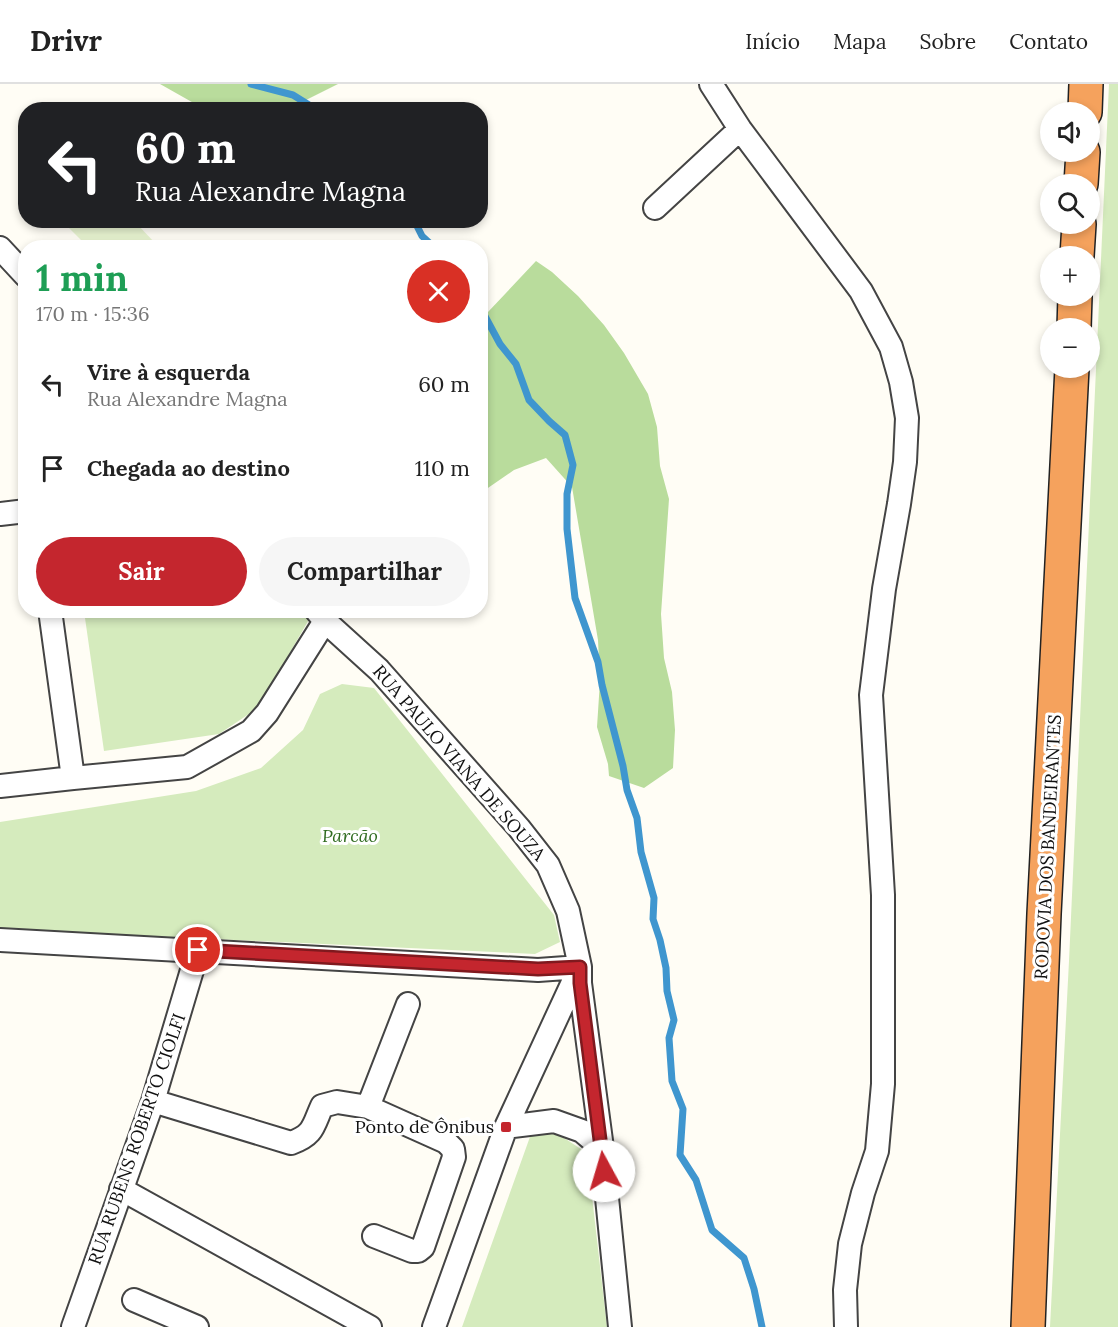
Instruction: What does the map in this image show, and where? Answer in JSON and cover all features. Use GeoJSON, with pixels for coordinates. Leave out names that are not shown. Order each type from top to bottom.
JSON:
{"type":"FeatureCollection","features":[{"type":"Feature","properties":{"kind":"highway"},"geometry":{"type":"LineString","coordinates":[[1085,102],[1086,84]]}},
{"type":"Feature","properties":{"kind":"highway","name":"RODOVIA DOS BANDEIRANTES"},"geometry":{"type":"LineString","coordinates":[[1028,1327],[1044,914],[1071,378]]}},
{"type":"Feature","properties":{"kind":"street"},"geometry":{"type":"LineString","coordinates":[[711,84],[740,129],[861,291],[891,347],[901,382],[907,418],[900,504],[884,589],[871,695],[883,895],[883,1084],[877,1151],[850,1244],[845,1290],[846,1327]]}},
{"type":"Feature","properties":{"kind":"street"},"geometry":{"type":"LineString","coordinates":[[655,208],[740,129]]}},
{"type":"Feature","properties":{"kind":"street"},"geometry":{"type":"LineString","coordinates":[[0,248],[18,267]]}},
{"type":"Feature","properties":{"kind":"street"},"geometry":{"type":"LineString","coordinates":[[0,514],[18,512]]}},
{"type":"Feature","properties":{"kind":"street"},"geometry":{"type":"LineString","coordinates":[[51,618],[73,778]]}},
{"type":"Feature","properties":{"kind":"street"},"geometry":{"type":"LineString","coordinates":[[0,786],[187,767],[250,731],[267,713],[320,618]]}},
{"type":"Feature","properties":{"kind":"street","name":"RUA PAULO VIANA DE SOUZA"},"geometry":{"type":"LineString","coordinates":[[323,618],[379,670],[519,828],[548,865],[568,911],[580,967],[580,983],[602,1148],[620,1327]]}},
{"type":"Feature","properties":{"kind":"street"},"geometry":{"type":"LineString","coordinates":[[2,946],[198,950],[538,969],[580,967],[506,1127],[434,1327]]}},
{"type":"Feature","properties":{"kind":"street","name":"RUA RUBENS ROBERTO CIOLFI"},"geometry":{"type":"LineString","coordinates":[[73,1327],[153,1101],[198,950]]}},
{"type":"Feature","properties":{"kind":"street"},"geometry":{"type":"LineString","coordinates":[[368,1107],[408,1004]]}},
{"type":"Feature","properties":{"kind":"street"},"geometry":{"type":"LineString","coordinates":[[153,1101],[291,1143],[304,1138],[311,1132],[322,1106],[337,1102],[368,1107],[446,1142],[453,1149],[454,1157],[423,1247],[418,1251],[412,1251],[374,1236]]}},
{"type":"Feature","properties":{"kind":"street"},"geometry":{"type":"LineString","coordinates":[[506,1127],[554,1122],[582,1131],[602,1148]]}},
{"type":"Feature","properties":{"kind":"street"},"geometry":{"type":"LineString","coordinates":[[121,1190],[370,1327]]}},
{"type":"Feature","properties":{"kind":"street"},"geometry":{"type":"LineString","coordinates":[[134,1300],[196,1327]]}},
{"type":"Feature","properties":{"kind":"green space"},"geometry":{"type":"Polygon","coordinates":[[[160,84],[338,84],[302,102],[192,102],[160,84]]]}},
{"type":"Feature","properties":{"kind":"green space"},"geometry":{"type":"Polygon","coordinates":[[[1109,84],[1118,84],[1118,1327],[1050,1327],[1096,378],[1100,378],[1100,281],[1109,84]]]}},
{"type":"Feature","properties":{"kind":"green space"},"geometry":{"type":"Polygon","coordinates":[[[69,228],[141,228],[152,240],[81,240],[69,228]]]}},
{"type":"Feature","properties":{"kind":"green space"},"geometry":{"type":"Polygon","coordinates":[[[536,261],[578,296],[604,325],[624,353],[648,394],[657,427],[660,466],[669,499],[661,614],[664,658],[672,692],[675,730],[673,768],[644,788],[609,776],[608,764],[597,727],[600,681],[598,640],[572,487],[546,458],[514,470],[488,488],[488,312],[536,261]]]}},
{"type":"Feature","properties":{"kind":"green space"},"geometry":{"type":"Polygon","coordinates":[[[85,618],[310,618],[258,708],[219,734],[104,751],[85,618]]]}},
{"type":"Feature","properties":{"kind":"green space","name":"Parcão"},"geometry":{"type":"Polygon","coordinates":[[[342,684],[374,688],[554,915],[560,942],[535,954],[0,929],[0,822],[196,791],[261,768],[303,730],[320,694],[342,684]]]}},
{"type":"Feature","properties":{"kind":"green space"},"geometry":{"type":"Polygon","coordinates":[[[555,1132],[587,1153],[607,1327],[462,1327],[531,1134],[555,1132]]]}},
{"type":"Feature","properties":{"kind":"waterway"},"geometry":{"type":"LineString","coordinates":[[251,84],[293,95],[304,102]]}},
{"type":"Feature","properties":{"kind":"waterway"},"geometry":{"type":"LineString","coordinates":[[418,228],[426,240]]}},
{"type":"Feature","properties":{"kind":"waterway"},"geometry":{"type":"LineString","coordinates":[[488,322],[500,344],[516,364],[529,400],[565,435],[573,465],[567,494],[567,529],[575,598],[598,662],[627,790],[637,818],[641,852],[654,898],[653,919],[666,968],[667,991],[674,1020],[669,1038],[672,1081],[683,1109],[680,1155],[696,1180],[712,1230],[744,1258],[754,1289],[762,1327]]}},
{"type":"Feature","properties":{"kind":"place","name":"Ponto de Ônibus"},"geometry":{"type":"Point","coordinates":[506,1127]}},
{"type":"Feature","properties":{"kind":"route"},"geometry":{"type":"LineString","coordinates":[[198,950],[538,969],[580,967],[580,983],[604,1171]]}}]}
